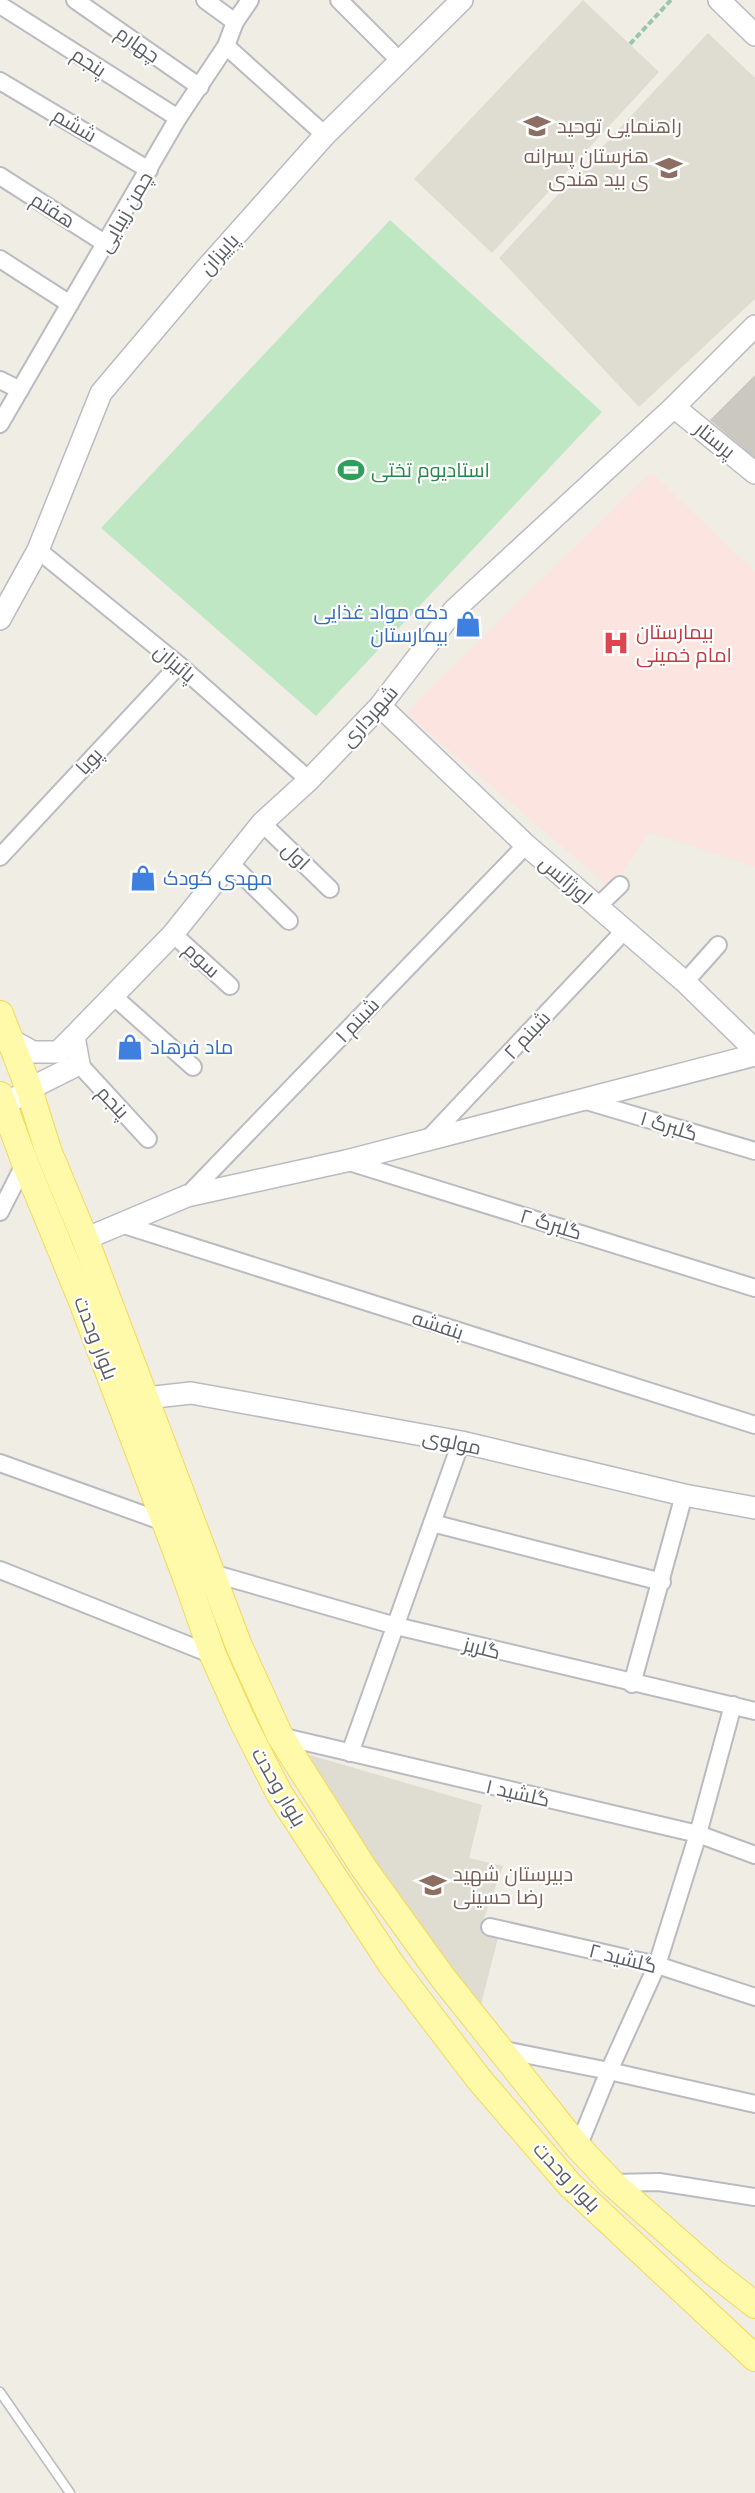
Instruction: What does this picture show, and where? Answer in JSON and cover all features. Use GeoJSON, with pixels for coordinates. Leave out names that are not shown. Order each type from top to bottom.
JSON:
{"type":"FeatureCollection","features":[{"type":"Feature","properties":{"kind":"main road","name":"بلوار وحدت"},"geometry":{"type":"LineString","coordinates":[[0,1014],[29,1089],[48,1150],[146,1398],[238,1646],[280,1736],[363,1868],[443,1978],[578,2147],[612,2183],[755,2305]]}},
{"type":"Feature","properties":{"kind":"main road","name":"بلوار وحدت"},"geometry":{"type":"LineString","coordinates":[[1,1103],[81,1299],[213,1655],[242,1720],[279,1793],[405,1983],[478,2078],[570,2185],[750,2350]]}},
{"type":"Feature","properties":{"kind":"street","name":"چهارم"},"geometry":{"type":"LineString","coordinates":[[75,0],[200,87]]}},
{"type":"Feature","properties":{"kind":"street"},"geometry":{"type":"LineString","coordinates":[[205,0],[235,22]]}},
{"type":"Feature","properties":{"kind":"street","name":"چمن زیبایی"},"geometry":{"type":"LineString","coordinates":[[0,424],[178,118],[226,46],[235,22],[250,0]]}},
{"type":"Feature","properties":{"kind":"street"},"geometry":{"type":"LineString","coordinates":[[339,0],[401,62]]}},
{"type":"Feature","properties":{"kind":"street","name":"پاییزان"},"geometry":{"type":"LineString","coordinates":[[0,619],[38,550],[101,393],[204,271],[325,135],[462,0]]}},
{"type":"Feature","properties":{"kind":"street"},"geometry":{"type":"LineString","coordinates":[[719,0],[755,35]]}},
{"type":"Feature","properties":{"kind":"street","name":"پنجم"},"geometry":{"type":"LineString","coordinates":[[0,5],[178,118]]}},
{"type":"Feature","properties":{"kind":"street"},"geometry":{"type":"LineString","coordinates":[[226,46],[325,135]]}},
{"type":"Feature","properties":{"kind":"street","name":"ششم"},"geometry":{"type":"LineString","coordinates":[[0,81],[149,170]]}},
{"type":"Feature","properties":{"kind":"street","name":"هفتم"},"geometry":{"type":"LineString","coordinates":[[0,176],[106,244]]}},
{"type":"Feature","properties":{"kind":"street"},"geometry":{"type":"LineString","coordinates":[[0,259],[70,304]]}},
{"type":"Feature","properties":{"kind":"street","name":"شهرداری"},"geometry":{"type":"LineString","coordinates":[[11,1040],[33,1052],[58,1052],[173,934],[262,823],[309,780],[380,706],[454,610],[674,407],[755,326]]}},
{"type":"Feature","properties":{"kind":"street"},"geometry":{"type":"LineString","coordinates":[[0,380],[20,390]]}},
{"type":"Feature","properties":{"kind":"street","name":"پرستار"},"geometry":{"type":"LineString","coordinates":[[674,407],[755,472]]}},
{"type":"Feature","properties":{"kind":"street","name":"پائیزان"},"geometry":{"type":"LineString","coordinates":[[38,550],[178,665],[309,780]]}},
{"type":"Feature","properties":{"kind":"street","name":"پویا"},"geometry":{"type":"LineString","coordinates":[[0,857],[178,665]]}},
{"type":"Feature","properties":{"kind":"street","name":"اورژانس"},"geometry":{"type":"LineString","coordinates":[[380,706],[526,845],[685,982],[755,1050]]}},
{"type":"Feature","properties":{"kind":"street","name":"اول"},"geometry":{"type":"LineString","coordinates":[[262,823],[330,889]]}},
{"type":"Feature","properties":{"kind":"street","name":"شبنم ۱"},"geometry":{"type":"LineString","coordinates":[[187,1196],[526,845]]}},
{"type":"Feature","properties":{"kind":"street"},"geometry":{"type":"LineString","coordinates":[[230,863],[289,921]]}},
{"type":"Feature","properties":{"kind":"street"},"geometry":{"type":"LineString","coordinates":[[597,907],[620,885]]}},
{"type":"Feature","properties":{"kind":"street","name":"شبنم ۲"},"geometry":{"type":"LineString","coordinates":[[428,1139],[625,930]]}},
{"type":"Feature","properties":{"kind":"street","name":"سوم"},"geometry":{"type":"LineString","coordinates":[[173,934],[230,986]]}},
{"type":"Feature","properties":{"kind":"street"},"geometry":{"type":"LineString","coordinates":[[685,982],[718,945]]}},
{"type":"Feature","properties":{"kind":"street"},"geometry":{"type":"LineString","coordinates":[[112,995],[193,1067]]}},
{"type":"Feature","properties":{"kind":"street"},"geometry":{"type":"LineString","coordinates":[[1,1103],[78,1064],[74,1036]]}},
{"type":"Feature","properties":{"kind":"street"},"geometry":{"type":"LineString","coordinates":[[85,1239],[187,1196],[346,1161],[755,1055]]}},
{"type":"Feature","properties":{"kind":"street","name":"پنجم"},"geometry":{"type":"LineString","coordinates":[[78,1064],[148,1139]]}},
{"type":"Feature","properties":{"kind":"street","name":"گلبرگ ۱"},"geometry":{"type":"LineString","coordinates":[[583,1100],[755,1151]]}},
{"type":"Feature","properties":{"kind":"street","name":"گلبرگ ۲"},"geometry":{"type":"LineString","coordinates":[[346,1161],[755,1288]]}},
{"type":"Feature","properties":{"kind":"street"},"geometry":{"type":"LineString","coordinates":[[0,1212],[25,1162]]}},
{"type":"Feature","properties":{"kind":"street","name":"بنفشه"},"geometry":{"type":"LineString","coordinates":[[121,1224],[755,1425]]}},
{"type":"Feature","properties":{"kind":"street","name":"مولوی"},"geometry":{"type":"LineString","coordinates":[[146,1398],[191,1393],[461,1442],[684,1496],[755,1508]]}},
{"type":"Feature","properties":{"kind":"street"},"geometry":{"type":"LineString","coordinates":[[350,1753],[461,1442]]}},
{"type":"Feature","properties":{"kind":"street"},"geometry":{"type":"LineString","coordinates":[[0,1463],[164,1522]]}},
{"type":"Feature","properties":{"kind":"street"},"geometry":{"type":"LineString","coordinates":[[633,1684],[684,1496]]}},
{"type":"Feature","properties":{"kind":"street"},"geometry":{"type":"LineString","coordinates":[[432,1523],[662,1582]]}},
{"type":"Feature","properties":{"kind":"street"},"geometry":{"type":"LineString","coordinates":[[0,1570],[213,1655]]}},
{"type":"Feature","properties":{"kind":"street","name":"گلریز"},"geometry":{"type":"LineString","coordinates":[[212,1573],[396,1626],[633,1684],[755,1711]]}},
{"type":"Feature","properties":{"kind":"street"},"geometry":{"type":"LineString","coordinates":[[578,2147],[609,2071],[657,1965],[698,1834],[734,1705]]}},
{"type":"Feature","properties":{"kind":"street","name":"گلشید ۱"},"geometry":{"type":"LineString","coordinates":[[280,1736],[698,1834],[755,1855]]}},
{"type":"Feature","properties":{"kind":"street","name":"گلشید ۲"},"geometry":{"type":"LineString","coordinates":[[490,1927],[657,1965],[755,1997]]}},
{"type":"Feature","properties":{"kind":"street"},"geometry":{"type":"LineString","coordinates":[[495,2045],[504,2050],[755,2104]]}},
{"type":"Feature","properties":{"kind":"street"},"geometry":{"type":"LineString","coordinates":[[612,2183],[659,2182],[755,2197]]}},
{"type":"Feature","properties":{"kind":"lane"},"geometry":{"type":"LineString","coordinates":[[0,2392],[70,2493]]}},
{"type":"Feature","properties":{"kind":"path"},"geometry":{"type":"LineString","coordinates":[[630,44],[671,0]]}},
{"type":"Feature","properties":{"kind":"shaded area","name":"راهنمایی توحید"},"geometry":{"type":"Polygon","coordinates":[[[583,0],[659,72],[492,253],[414,179],[583,0]]]}},
{"type":"Feature","properties":{"kind":"shaded area","name":"هنرستان پسرانه ی بید هندی"},"geometry":{"type":"Polygon","coordinates":[[[708,33],[755,78],[755,299],[639,407],[499,258],[708,33]]]}},
{"type":"Feature","properties":{"kind":"shaded area","name":"بیمارستان امام خمینی"},"geometry":{"type":"Polygon","coordinates":[[[651,472],[755,572],[755,867],[649,832],[612,889],[406,713],[651,472]]]}},
{"type":"Feature","properties":{"kind":"shaded area","name":"دبیرستان شهید رضا حسینی"},"geometry":{"type":"Polygon","coordinates":[[[282,1747],[482,1805],[469,1858],[503,1866],[480,1929],[498,1938],[479,2012],[282,1747]]]}},
{"type":"Feature","properties":{"kind":"green space","name":"استادیوم تختی"},"geometry":{"type":"Polygon","coordinates":[[[390,220],[602,412],[316,716],[101,528],[390,220]]]}},
{"type":"Feature","properties":{"kind":"building"},"geometry":{"type":"Polygon","coordinates":[[[755,375],[755,458],[710,420],[755,375]]]}},
{"type":"Feature","properties":{"kind":"place","name":"راهنمایی توحید"},"geometry":{"type":"Point","coordinates":[537,126]}},
{"type":"Feature","properties":{"kind":"place","name":"هنرستان پسرانه ی بید هندی"},"geometry":{"type":"Point","coordinates":[669,168]}},
{"type":"Feature","properties":{"kind":"place","name":"استادیوم تختی"},"geometry":{"type":"Point","coordinates":[351,470]}},
{"type":"Feature","properties":{"kind":"place","name":"دکه مواد غذایی بیمارستان"},"geometry":{"type":"Point","coordinates":[468,624]}},
{"type":"Feature","properties":{"kind":"place","name":"بیمارستان امام خمینی"},"geometry":{"type":"Point","coordinates":[616,643]}},
{"type":"Feature","properties":{"kind":"place","name":"مهدی کودک"},"geometry":{"type":"Point","coordinates":[143,878]}},
{"type":"Feature","properties":{"kind":"place","name":"ماد فرهاد"},"geometry":{"type":"Point","coordinates":[130,1047]}},
{"type":"Feature","properties":{"kind":"place","name":"دبیرستان شهید رضا حسینی"},"geometry":{"type":"Point","coordinates":[433,1885]}}]}
